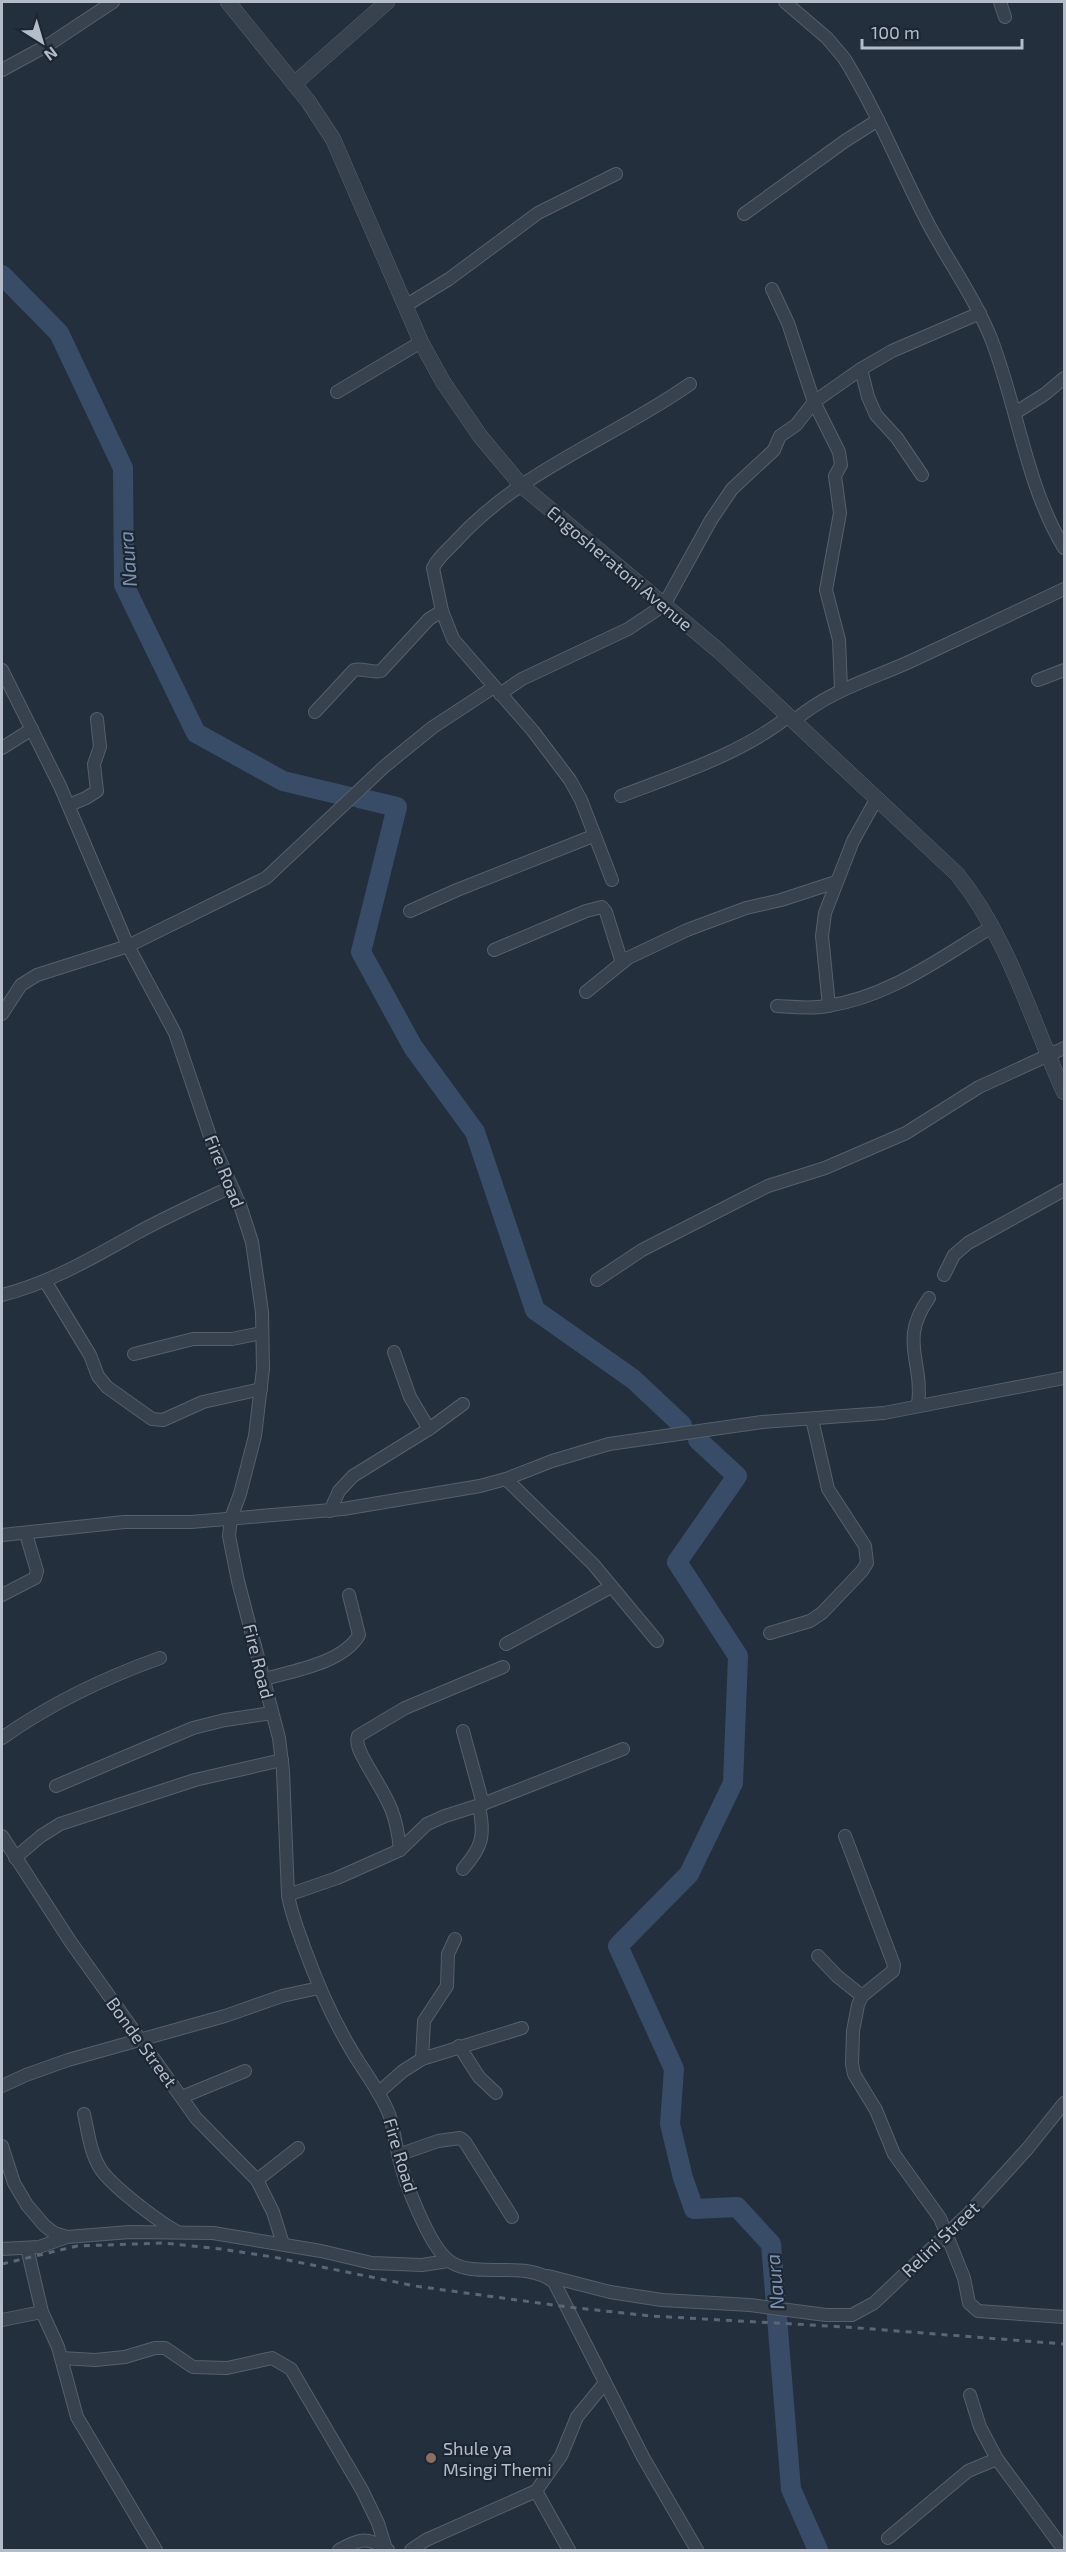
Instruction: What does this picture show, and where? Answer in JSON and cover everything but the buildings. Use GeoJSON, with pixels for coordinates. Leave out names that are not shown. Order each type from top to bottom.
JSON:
{"type":"FeatureCollection","features":[{"type":"Feature","properties":{"kind":"street"},"geometry":{"type":"LineString","coordinates":[[2,70],[48,45],[113,2]]}},
{"type":"Feature","properties":{"kind":"street","name":"Engosheratoni Avenue"},"geometry":{"type":"LineString","coordinates":[[228,2],[294,84],[322,122],[342,156],[421,342],[443,382],[468,419],[521,485],[719,651],[957,874],[977,901],[992,927],[1065,1092]]}},
{"type":"Feature","properties":{"kind":"street"},"geometry":{"type":"LineString","coordinates":[[294,84],[387,2]]}},
{"type":"Feature","properties":{"kind":"street"},"geometry":{"type":"LineString","coordinates":[[785,2],[827,38],[844,58],[878,120],[931,227],[980,313],[1000,363],[1039,496],[1065,548]]}},
{"type":"Feature","properties":{"kind":"street"},"geometry":{"type":"LineString","coordinates":[[1000,2],[1005,17]]}},
{"type":"Feature","properties":{"kind":"street"},"geometry":{"type":"LineString","coordinates":[[744,214],[878,120]]}},
{"type":"Feature","properties":{"kind":"street"},"geometry":{"type":"LineString","coordinates":[[405,306],[449,279],[538,213],[616,174]]}},
{"type":"Feature","properties":{"kind":"street"},"geometry":{"type":"LineString","coordinates":[[772,289],[788,323],[814,402],[839,452],[841,465],[835,476],[840,513],[826,590],[839,640],[841,689]]}},
{"type":"Feature","properties":{"kind":"street"},"geometry":{"type":"LineString","coordinates":[[2,995],[17,989],[37,975],[128,946],[266,878],[385,766],[433,727],[497,691],[628,629],[664,605],[711,520],[732,489],[774,450],[780,436],[796,425],[814,402],[861,369],[892,351],[980,313]]}},
{"type":"Feature","properties":{"kind":"street"},"geometry":{"type":"LineString","coordinates":[[337,392],[421,342]]}},
{"type":"Feature","properties":{"kind":"street"},"geometry":{"type":"LineString","coordinates":[[861,369],[868,397],[876,415],[903,446],[922,475]]}},
{"type":"Feature","properties":{"kind":"street"},"geometry":{"type":"LineString","coordinates":[[1015,413],[1064,380]]}},
{"type":"Feature","properties":{"kind":"street"},"geometry":{"type":"LineString","coordinates":[[612,880],[593,836],[581,800],[570,780],[544,744],[453,639],[442,610],[434,568],[435,563],[465,531],[521,485],[574,451],[640,417],[690,384]]}},
{"type":"Feature","properties":{"kind":"street"},"geometry":{"type":"LineString","coordinates":[[621,796],[739,747],[841,689],[908,662],[1065,589]]}},
{"type":"Feature","properties":{"kind":"street"},"geometry":{"type":"LineString","coordinates":[[315,711],[354,670],[360,669],[371,673],[381,671],[429,619],[442,610]]}},
{"type":"Feature","properties":{"kind":"street","name":"Fire Road"},"geometry":{"type":"LineString","coordinates":[[2,670],[69,805],[128,946],[175,1034],[206,1125],[252,1242],[262,1333],[261,1389],[250,1459],[231,1518],[229,1536],[234,1566],[264,1679],[282,1760],[290,1908],[319,1988],[344,2037],[390,2116],[403,2175],[432,2238],[448,2261]]}},
{"type":"Feature","properties":{"kind":"street"},"geometry":{"type":"LineString","coordinates":[[1038,680],[1065,670]]}},
{"type":"Feature","properties":{"kind":"street"},"geometry":{"type":"LineString","coordinates":[[69,805],[97,791],[94,764],[100,747],[96,720]]}},
{"type":"Feature","properties":{"kind":"street"},"geometry":{"type":"LineString","coordinates":[[2,748],[32,729]]}},
{"type":"Feature","properties":{"kind":"street"},"geometry":{"type":"LineString","coordinates":[[829,1006],[822,924],[853,841],[877,798]]}},
{"type":"Feature","properties":{"kind":"street"},"geometry":{"type":"LineString","coordinates":[[410,911],[593,836]]}},
{"type":"Feature","properties":{"kind":"street"},"geometry":{"type":"LineString","coordinates":[[586,992],[634,955],[719,917],[836,882]]}},
{"type":"Feature","properties":{"kind":"street"},"geometry":{"type":"LineString","coordinates":[[494,950],[595,907],[602,907],[606,912],[622,963]]}},
{"type":"Feature","properties":{"kind":"street"},"geometry":{"type":"LineString","coordinates":[[777,1006],[829,1006],[887,988],[992,927]]}},
{"type":"Feature","properties":{"kind":"street"},"geometry":{"type":"LineString","coordinates":[[2,1014],[17,989]]}},
{"type":"Feature","properties":{"kind":"street"},"geometry":{"type":"LineString","coordinates":[[597,1280],[642,1250],[768,1186],[817,1171],[891,1140],[934,1117],[979,1087],[1065,1048]]}},
{"type":"Feature","properties":{"kind":"street"},"geometry":{"type":"LineString","coordinates":[[2,1295],[45,1281],[92,1260],[137,1233],[231,1187]]}},
{"type":"Feature","properties":{"kind":"street"},"geometry":{"type":"LineString","coordinates":[[944,1275],[954,1255],[968,1243],[1065,1190]]}},
{"type":"Feature","properties":{"kind":"street"},"geometry":{"type":"LineString","coordinates":[[45,1281],[90,1355],[98,1376],[107,1387],[152,1419],[163,1420],[203,1402],[261,1389]]}},
{"type":"Feature","properties":{"kind":"street"},"geometry":{"type":"LineString","coordinates":[[918,1406],[919,1381],[913,1329],[916,1318],[929,1298]]}},
{"type":"Feature","properties":{"kind":"street"},"geometry":{"type":"LineString","coordinates":[[134,1354],[193,1339],[232,1339],[262,1333]]}},
{"type":"Feature","properties":{"kind":"street"},"geometry":{"type":"LineString","coordinates":[[394,1352],[410,1397],[429,1429]]}},
{"type":"Feature","properties":{"kind":"street"},"geometry":{"type":"LineString","coordinates":[[2,1535],[124,1522],[191,1522],[330,1511],[480,1486],[609,1444],[762,1422],[856,1416],[1065,1378]]}},
{"type":"Feature","properties":{"kind":"street"},"geometry":{"type":"LineString","coordinates":[[330,1511],[339,1491],[353,1476],[429,1429],[463,1404]]}},
{"type":"Feature","properties":{"kind":"street"},"geometry":{"type":"LineString","coordinates":[[770,1633],[810,1621],[822,1613],[867,1563],[865,1545],[828,1489],[812,1419]]}},
{"type":"Feature","properties":{"kind":"street"},"geometry":{"type":"LineString","coordinates":[[506,1479],[593,1564],[657,1641]]}},
{"type":"Feature","properties":{"kind":"street"},"geometry":{"type":"LineString","coordinates":[[2,1595],[35,1578],[37,1571],[26,1534]]}},
{"type":"Feature","properties":{"kind":"street"},"geometry":{"type":"LineString","coordinates":[[506,1644],[611,1587]]}},
{"type":"Feature","properties":{"kind":"street"},"geometry":{"type":"LineString","coordinates":[[264,1679],[321,1661],[353,1646],[359,1635],[349,1595]]}},
{"type":"Feature","properties":{"kind":"street"},"geometry":{"type":"LineString","coordinates":[[2,1738],[50,1707],[121,1672],[160,1659]]}},
{"type":"Feature","properties":{"kind":"street"},"geometry":{"type":"LineString","coordinates":[[400,1850],[397,1821],[379,1782],[361,1753],[357,1741],[358,1736],[405,1708],[502,1667]]}},
{"type":"Feature","properties":{"kind":"street"},"geometry":{"type":"LineString","coordinates":[[56,1786],[193,1728],[225,1720],[272,1713]]}},
{"type":"Feature","properties":{"kind":"street"},"geometry":{"type":"LineString","coordinates":[[463,1731],[481,1805],[483,1832],[482,1841],[463,1869]]}},
{"type":"Feature","properties":{"kind":"street"},"geometry":{"type":"LineString","coordinates":[[288,1895],[337,1878],[400,1850],[427,1824],[623,1749]]}},
{"type":"Feature","properties":{"kind":"street"},"geometry":{"type":"LineString","coordinates":[[15,1858],[40,1836],[60,1824],[195,1780],[282,1760]]}},
{"type":"Feature","properties":{"kind":"street","name":"Bonde Street"},"geometry":{"type":"LineString","coordinates":[[2,1836],[70,1941],[139,2039],[205,2128],[257,2180],[273,2212],[283,2244]]}},
{"type":"Feature","properties":{"kind":"street"},"geometry":{"type":"LineString","coordinates":[[845,1836],[894,1965],[893,1971],[862,1996],[851,2045],[850,2055],[854,2074],[876,2110],[894,2154],[936,2210],[964,2278],[969,2303],[978,2311],[1065,2317]]}},
{"type":"Feature","properties":{"kind":"street"},"geometry":{"type":"LineString","coordinates":[[422,2059],[424,2021],[447,1986],[448,1954],[455,1939]]}},
{"type":"Feature","properties":{"kind":"street"},"geometry":{"type":"LineString","coordinates":[[818,1956],[837,1976],[862,1996]]}},
{"type":"Feature","properties":{"kind":"street"},"geometry":{"type":"LineString","coordinates":[[2,2086],[26,2074],[139,2039],[225,2016],[282,1996],[319,1988]]}},
{"type":"Feature","properties":{"kind":"street"},"geometry":{"type":"LineString","coordinates":[[378,2093],[403,2071],[422,2059],[522,2028]]}},
{"type":"Feature","properties":{"kind":"street"},"geometry":{"type":"LineString","coordinates":[[459,2046],[479,2077],[496,2093]]}},
{"type":"Feature","properties":{"kind":"street"},"geometry":{"type":"LineString","coordinates":[[182,2097],[244,2071]]}},
{"type":"Feature","properties":{"kind":"street","name":"Relini Street"},"geometry":{"type":"LineString","coordinates":[[547,2276],[640,2297],[841,2316],[852,2315],[874,2303],[1000,2180],[1065,2103]]}},
{"type":"Feature","properties":{"kind":"street"},"geometry":{"type":"LineString","coordinates":[[84,2114],[100,2169],[140,2205],[176,2231]]}},
{"type":"Feature","properties":{"kind":"street"},"geometry":{"type":"LineString","coordinates":[[398,2156],[438,2141],[460,2138],[465,2142],[512,2217]]}},
{"type":"Feature","properties":{"kind":"street"},"geometry":{"type":"LineString","coordinates":[[2,2146],[14,2183],[27,2205],[54,2233],[67,2237]]}},
{"type":"Feature","properties":{"kind":"street"},"geometry":{"type":"LineString","coordinates":[[257,2180],[298,2148]]}},
{"type":"Feature","properties":{"kind":"street"},"geometry":{"type":"LineString","coordinates":[[2,2249],[27,2248],[52,2243],[67,2237],[176,2231],[213,2233],[283,2244],[372,2263],[422,2265],[448,2261],[476,2268],[521,2270],[547,2276],[554,2282],[568,2307],[604,2384],[661,2490],[697,2550]]}},
{"type":"Feature","properties":{"kind":"street"},"geometry":{"type":"LineString","coordinates":[[27,2248],[42,2312],[61,2358],[77,2417],[156,2550]]}},
{"type":"Feature","properties":{"kind":"street"},"geometry":{"type":"LineString","coordinates":[[2,2320],[42,2312]]}},
{"type":"Feature","properties":{"kind":"street"},"geometry":{"type":"LineString","coordinates":[[61,2358],[95,2360],[125,2357],[156,2348],[165,2348],[193,2367],[227,2368],[272,2358],[291,2369],[362,2490],[378,2523],[387,2550]]}},
{"type":"Feature","properties":{"kind":"street"},"geometry":{"type":"LineString","coordinates":[[411,2550],[426,2540],[536,2491],[561,2456],[577,2417],[604,2384]]}},
{"type":"Feature","properties":{"kind":"street"},"geometry":{"type":"LineString","coordinates":[[970,2396],[980,2427],[997,2459],[1065,2550]]}},
{"type":"Feature","properties":{"kind":"street"},"geometry":{"type":"LineString","coordinates":[[888,2538],[968,2471],[997,2459]]}},
{"type":"Feature","properties":{"kind":"street"},"geometry":{"type":"LineString","coordinates":[[536,2491],[569,2550]]}},
{"type":"Feature","properties":{"kind":"street"},"geometry":{"type":"LineString","coordinates":[[339,2550],[369,2539],[387,2550]]}},
{"type":"Feature","properties":{"kind":"waterway","name":"Naura"},"geometry":{"type":"LineString","coordinates":[[2,275],[59,333],[123,468],[124,585],[196,733],[283,781],[350,797]]}},
{"type":"Feature","properties":{"kind":"waterway"},"geometry":{"type":"LineString","coordinates":[[359,798],[397,807],[361,952],[413,1047],[475,1132],[535,1310],[633,1379],[682,1425]]}},
{"type":"Feature","properties":{"kind":"waterway"},"geometry":{"type":"LineString","coordinates":[[698,1440],[737,1476],[677,1562],[738,1656],[733,1783],[689,1874],[618,1946],[674,2069],[670,2124],[683,2178],[694,2209],[737,2207],[771,2244],[791,2489],[818,2550]]}},
{"type":"Feature","properties":{"kind":"railway"},"geometry":{"type":"LineString","coordinates":[[2,2264],[77,2246],[163,2243],[273,2257],[415,2286],[568,2307],[651,2316],[846,2327],[1064,2344]]}},
{"type":"Feature","properties":{"kind":"place","name":"Shule ya Msingi Themi"},"geometry":{"type":"Point","coordinates":[431,2458]}}]}
